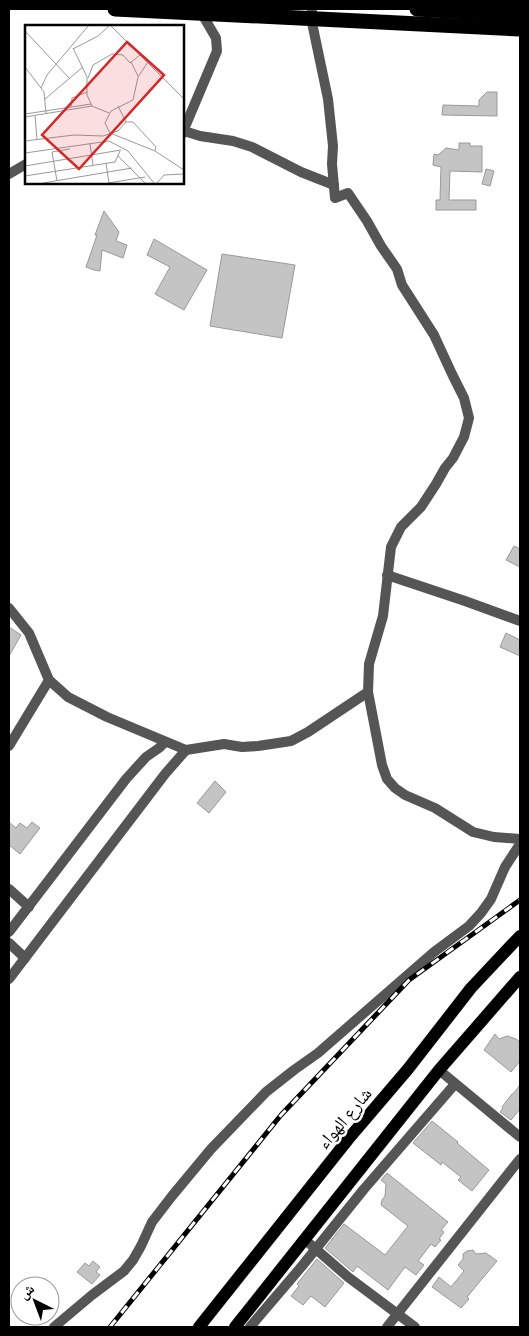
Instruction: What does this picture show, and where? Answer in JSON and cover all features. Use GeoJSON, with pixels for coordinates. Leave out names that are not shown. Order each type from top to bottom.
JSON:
{"type":"FeatureCollection","features":[{"type":"Feature","properties":{"kind":"highway"},"geometry":{"type":"LineString","coordinates":[[115,9],[202,14],[311,13],[520,29]]}},
{"type":"Feature","properties":{"kind":"highway"},"geometry":{"type":"LineString","coordinates":[[417,9],[520,15]]}},
{"type":"Feature","properties":{"kind":"main road","name":"شارع الهواء"},"geometry":{"type":"LineString","coordinates":[[199,1327],[350,1137],[408,1069],[471,988],[520,936]]}},
{"type":"Feature","properties":{"kind":"main road"},"geometry":{"type":"LineString","coordinates":[[234,1327],[439,1070],[520,977]]}},
{"type":"Feature","properties":{"kind":"street"},"geometry":{"type":"LineString","coordinates":[[311,13],[328,99],[336,198],[348,192],[397,270],[402,285],[434,335],[464,398],[469,418],[464,437],[453,458],[421,507],[401,526],[391,547],[383,616],[369,664],[368,692],[382,765],[387,779],[395,788],[405,795],[435,808],[473,832],[520,840]]}},
{"type":"Feature","properties":{"kind":"street"},"geometry":{"type":"LineString","coordinates":[[184,130],[218,51],[216,38],[202,14]]}},
{"type":"Feature","properties":{"kind":"street"},"geometry":{"type":"LineString","coordinates":[[184,132],[252,146],[302,172],[334,185]]}},
{"type":"Feature","properties":{"kind":"street"},"geometry":{"type":"LineString","coordinates":[[9,174],[25,165]]}},
{"type":"Feature","properties":{"kind":"street"},"geometry":{"type":"LineString","coordinates":[[387,575],[520,621]]}},
{"type":"Feature","properties":{"kind":"street"},"geometry":{"type":"LineString","coordinates":[[9,608],[29,633],[49,680],[68,697],[107,717],[186,750],[224,744],[242,747],[291,741],[308,732],[368,692]]}},
{"type":"Feature","properties":{"kind":"street"},"geometry":{"type":"LineString","coordinates":[[9,746],[49,680]]}},
{"type":"Feature","properties":{"kind":"street"},"geometry":{"type":"LineString","coordinates":[[9,932],[126,779],[146,757],[165,742]]}},
{"type":"Feature","properties":{"kind":"street"},"geometry":{"type":"LineString","coordinates":[[9,979],[165,774],[186,750]]}},
{"type":"Feature","properties":{"kind":"street"},"geometry":{"type":"LineString","coordinates":[[54,1327],[124,1271],[137,1253],[152,1222],[172,1196],[211,1149],[266,1092],[318,1053],[434,952],[468,926],[491,899],[505,867],[520,844]]}},
{"type":"Feature","properties":{"kind":"street"},"geometry":{"type":"LineString","coordinates":[[9,889],[29,907]]}},
{"type":"Feature","properties":{"kind":"street"},"geometry":{"type":"LineString","coordinates":[[9,942],[25,958]]}},
{"type":"Feature","properties":{"kind":"street"},"geometry":{"type":"LineString","coordinates":[[439,1070],[520,1136]]}},
{"type":"Feature","properties":{"kind":"street"},"geometry":{"type":"LineString","coordinates":[[250,1327],[364,1189],[455,1084]]}},
{"type":"Feature","properties":{"kind":"street"},"geometry":{"type":"LineString","coordinates":[[387,1327],[520,1159]]}},
{"type":"Feature","properties":{"kind":"street"},"geometry":{"type":"LineString","coordinates":[[304,1240],[354,1282],[415,1327]]}},
{"type":"Feature","properties":{"kind":"building"},"geometry":{"type":"Polygon","coordinates":[[[487,92],[497,92],[497,116],[442,115],[443,105],[479,106],[479,100],[487,92]]]}},
{"type":"Feature","properties":{"kind":"building"},"geometry":{"type":"Polygon","coordinates":[[[459,143],[470,143],[470,146],[482,146],[482,172],[450,171],[449,200],[476,200],[476,210],[436,210],[436,200],[440,200],[441,167],[433,165],[434,154],[438,155],[446,148],[459,150],[459,143]]]}},
{"type":"Feature","properties":{"kind":"building"},"geometry":{"type":"Polygon","coordinates":[[[486,169],[494,171],[490,186],[482,184],[486,169]]]}},
{"type":"Feature","properties":{"kind":"building"},"geometry":{"type":"Polygon","coordinates":[[[104,211],[119,232],[116,241],[127,245],[123,258],[102,250],[100,271],[86,267],[104,211]]]}},
{"type":"Feature","properties":{"kind":"building"},"geometry":{"type":"Polygon","coordinates":[[[154,239],[207,270],[184,310],[155,294],[170,267],[147,255],[154,239]]]}},
{"type":"Feature","properties":{"kind":"building"},"geometry":{"type":"Polygon","coordinates":[[[222,254],[295,265],[282,338],[210,326],[222,254]]]}},
{"type":"Feature","properties":{"kind":"building"},"geometry":{"type":"Polygon","coordinates":[[[514,546],[520,549],[520,567],[506,560],[514,546]]]}},
{"type":"Feature","properties":{"kind":"building"},"geometry":{"type":"Polygon","coordinates":[[[9,627],[21,635],[9,656],[9,627]]]}},
{"type":"Feature","properties":{"kind":"building"},"geometry":{"type":"Polygon","coordinates":[[[506,633],[520,640],[520,656],[500,647],[506,633]]]}},
{"type":"Feature","properties":{"kind":"building"},"geometry":{"type":"Polygon","coordinates":[[[215,781],[226,792],[209,813],[197,803],[215,781]]]}},
{"type":"Feature","properties":{"kind":"building"},"geometry":{"type":"Polygon","coordinates":[[[9,822],[16,828],[20,823],[27,828],[32,822],[40,828],[20,854],[9,845],[9,822]]]}},
{"type":"Feature","properties":{"kind":"building"},"geometry":{"type":"Polygon","coordinates":[[[495,1034],[499,1039],[507,1036],[520,1042],[520,1061],[511,1072],[484,1050],[495,1034]]]}},
{"type":"Feature","properties":{"kind":"building"},"geometry":{"type":"Polygon","coordinates":[[[520,1085],[520,1109],[511,1120],[500,1112],[520,1085]]]}},
{"type":"Feature","properties":{"kind":"building"},"geometry":{"type":"Polygon","coordinates":[[[432,1121],[489,1170],[472,1191],[458,1180],[461,1177],[442,1162],[441,1165],[413,1143],[432,1121]]]}},
{"type":"Feature","properties":{"kind":"building"},"geometry":{"type":"Polygon","coordinates":[[[387,1173],[448,1222],[441,1230],[444,1232],[439,1239],[441,1240],[435,1247],[431,1244],[418,1261],[424,1265],[416,1275],[405,1267],[388,1290],[357,1266],[353,1272],[325,1248],[344,1224],[385,1255],[408,1226],[381,1205],[385,1196],[386,1184],[381,1180],[387,1173]]]}},
{"type":"Feature","properties":{"kind":"building"},"geometry":{"type":"Polygon","coordinates":[[[473,1250],[476,1254],[486,1253],[497,1261],[467,1297],[469,1299],[461,1308],[432,1287],[439,1277],[451,1287],[464,1271],[458,1265],[463,1259],[463,1254],[473,1250]]]}},
{"type":"Feature","properties":{"kind":"building"},"geometry":{"type":"Polygon","coordinates":[[[317,1259],[344,1283],[325,1307],[311,1296],[303,1305],[291,1296],[299,1286],[297,1284],[317,1259]]]}},
{"type":"Feature","properties":{"kind":"building"},"geometry":{"type":"Polygon","coordinates":[[[93,1261],[100,1267],[96,1272],[100,1275],[92,1284],[77,1272],[85,1263],[89,1266],[93,1261]]]}},
{"type":"Feature","properties":{"kind":"railway"},"geometry":{"type":"LineString","coordinates":[[110,1327],[281,1115],[409,980],[520,900]]}}]}
